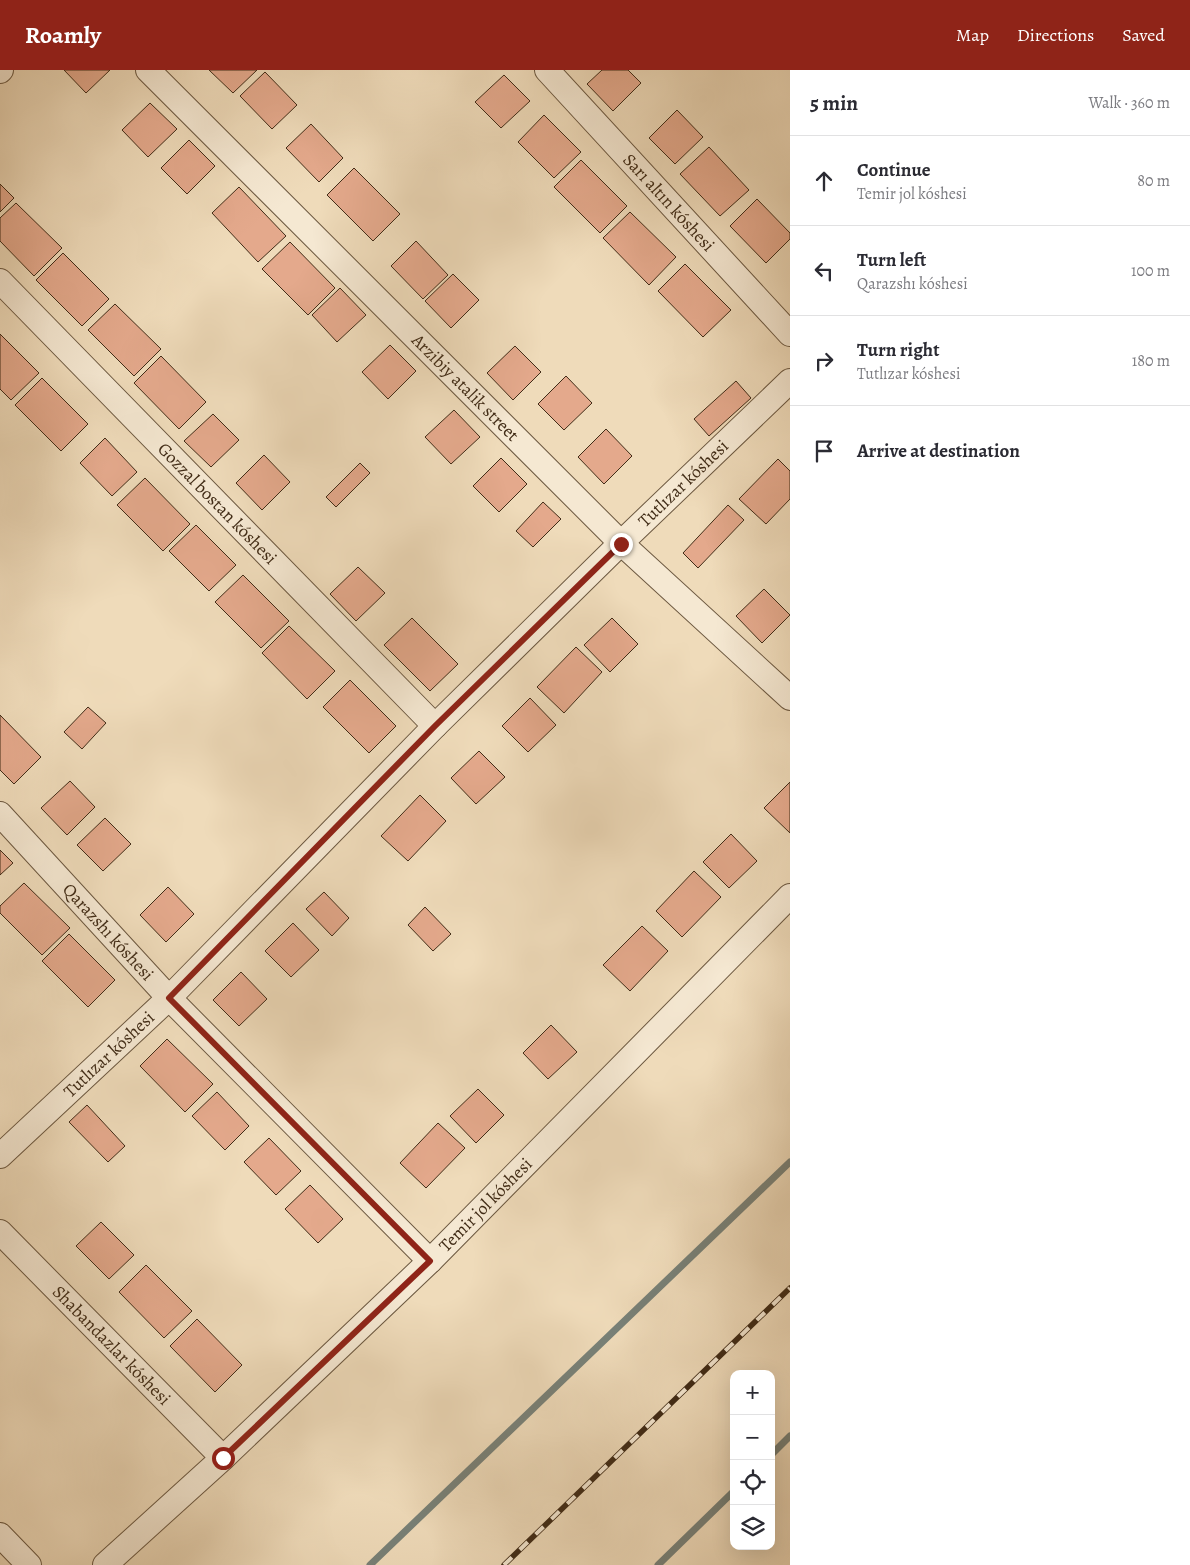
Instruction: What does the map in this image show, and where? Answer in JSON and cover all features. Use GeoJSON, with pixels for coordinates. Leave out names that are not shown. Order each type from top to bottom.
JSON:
{"type":"FeatureCollection","features":[{"type":"Feature","properties":{"kind":"street","name":"Arzibiy atalik street"},"geometry":{"type":"LineString","coordinates":[[148,70],[621,544],[790,698]]}},
{"type":"Feature","properties":{"kind":"street","name":"Sarı altın kóshesi"},"geometry":{"type":"LineString","coordinates":[[547,70],[790,334]]}},
{"type":"Feature","properties":{"kind":"street","name":"Gozzal bostan kóshesi"},"geometry":{"type":"LineString","coordinates":[[0,281],[435,726]]}},
{"type":"Feature","properties":{"kind":"street","name":"Tutlızar kóshesi"},"geometry":{"type":"LineString","coordinates":[[0,1156],[169,998],[435,726],[790,381]]}},
{"type":"Feature","properties":{"kind":"street","name":"Qarazshı kóshesi"},"geometry":{"type":"LineString","coordinates":[[0,814],[169,998],[430,1261]]}},
{"type":"Feature","properties":{"kind":"street","name":"Temir jol kóshesi"},"geometry":{"type":"LineString","coordinates":[[105,1565],[223,1458],[430,1261],[790,896]]}},
{"type":"Feature","properties":{"kind":"street","name":"Shabandazlar kóshesi"},"geometry":{"type":"LineString","coordinates":[[0,1232],[223,1458]]}},
{"type":"Feature","properties":{"kind":"street"},"geometry":{"type":"LineString","coordinates":[[0,1535],[29,1565]]}},
{"type":"Feature","properties":{"kind":"building"},"geometry":{"type":"Polygon","coordinates":[[[64,70],[110,70],[86,93],[64,70]]]}},
{"type":"Feature","properties":{"kind":"building"},"geometry":{"type":"Polygon","coordinates":[[[209,70],[257,70],[233,93],[209,70]]]}},
{"type":"Feature","properties":{"kind":"building"},"geometry":{"type":"Polygon","coordinates":[[[602,70],[628,70],[641,83],[613,111],[587,84],[602,70]]]}},
{"type":"Feature","properties":{"kind":"building"},"geometry":{"type":"Polygon","coordinates":[[[265,72],[297,105],[272,129],[240,96],[265,72]]]}},
{"type":"Feature","properties":{"kind":"building"},"geometry":{"type":"Polygon","coordinates":[[[504,75],[530,101],[501,128],[475,102],[504,75]]]}},
{"type":"Feature","properties":{"kind":"building"},"geometry":{"type":"Polygon","coordinates":[[[150,103],[177,129],[148,157],[122,130],[150,103]]]}},
{"type":"Feature","properties":{"kind":"building"},"geometry":{"type":"Polygon","coordinates":[[[677,110],[703,137],[675,164],[649,138],[677,110]]]}},
{"type":"Feature","properties":{"kind":"building"},"geometry":{"type":"Polygon","coordinates":[[[544,115],[581,152],[554,178],[518,142],[544,115]]]}},
{"type":"Feature","properties":{"kind":"building"},"geometry":{"type":"Polygon","coordinates":[[[311,124],[343,158],[319,182],[286,148],[311,124]]]}},
{"type":"Feature","properties":{"kind":"building"},"geometry":{"type":"Polygon","coordinates":[[[189,140],[215,166],[187,194],[161,168],[189,140]]]}},
{"type":"Feature","properties":{"kind":"building"},"geometry":{"type":"Polygon","coordinates":[[[709,147],[749,190],[720,216],[680,174],[709,147]]]}},
{"type":"Feature","properties":{"kind":"building"},"geometry":{"type":"Polygon","coordinates":[[[581,160],[627,206],[600,233],[554,187],[581,160]]]}},
{"type":"Feature","properties":{"kind":"building"},"geometry":{"type":"Polygon","coordinates":[[[354,168],[400,214],[373,241],[327,195],[354,168]]]}},
{"type":"Feature","properties":{"kind":"building"},"geometry":{"type":"Polygon","coordinates":[[[0,184],[14,198],[0,212],[0,184]]]}},
{"type":"Feature","properties":{"kind":"building"},"geometry":{"type":"Polygon","coordinates":[[[239,187],[286,236],[258,262],[212,213],[239,187]]]}},
{"type":"Feature","properties":{"kind":"building"},"geometry":{"type":"Polygon","coordinates":[[[757,199],[790,233],[790,239],[766,263],[730,226],[757,199]]]}},
{"type":"Feature","properties":{"kind":"building"},"geometry":{"type":"Polygon","coordinates":[[[16,203],[62,248],[34,276],[0,241],[0,218],[16,203]]]}},
{"type":"Feature","properties":{"kind":"building"},"geometry":{"type":"Polygon","coordinates":[[[630,212],[676,257],[649,285],[603,238],[630,212]]]}},
{"type":"Feature","properties":{"kind":"building"},"geometry":{"type":"Polygon","coordinates":[[[416,241],[448,275],[423,299],[391,266],[416,241]]]}},
{"type":"Feature","properties":{"kind":"building"},"geometry":{"type":"Polygon","coordinates":[[[290,242],[335,288],[308,315],[262,269],[290,242]]]}},
{"type":"Feature","properties":{"kind":"building"},"geometry":{"type":"Polygon","coordinates":[[[63,253],[109,299],[82,326],[36,280],[63,253]]]}},
{"type":"Feature","properties":{"kind":"building"},"geometry":{"type":"Polygon","coordinates":[[[685,264],[731,310],[703,337],[658,291],[685,264]]]}},
{"type":"Feature","properties":{"kind":"building"},"geometry":{"type":"Polygon","coordinates":[[[453,274],[479,300],[451,328],[425,301],[453,274]]]}},
{"type":"Feature","properties":{"kind":"building"},"geometry":{"type":"Polygon","coordinates":[[[340,288],[366,315],[337,342],[312,315],[340,288]]]}},
{"type":"Feature","properties":{"kind":"building"},"geometry":{"type":"Polygon","coordinates":[[[115,304],[161,349],[134,376],[88,330],[115,304]]]}},
{"type":"Feature","properties":{"kind":"building"},"geometry":{"type":"Polygon","coordinates":[[[0,334],[39,373],[11,400],[0,389],[0,334]]]}},
{"type":"Feature","properties":{"kind":"building"},"geometry":{"type":"Polygon","coordinates":[[[390,345],[416,371],[388,399],[362,372],[390,345]]]}},
{"type":"Feature","properties":{"kind":"building"},"geometry":{"type":"Polygon","coordinates":[[[515,346],[541,372],[513,400],[487,373],[515,346]]]}},
{"type":"Feature","properties":{"kind":"building"},"geometry":{"type":"Polygon","coordinates":[[[161,356],[206,402],[179,429],[134,383],[161,356]]]}},
{"type":"Feature","properties":{"kind":"building"},"geometry":{"type":"Polygon","coordinates":[[[566,376],[592,403],[564,430],[538,404],[566,376]]]}},
{"type":"Feature","properties":{"kind":"building"},"geometry":{"type":"Polygon","coordinates":[[[42,378],[88,424],[61,451],[15,405],[42,378]]]}},
{"type":"Feature","properties":{"kind":"building"},"geometry":{"type":"Polygon","coordinates":[[[736,381],[751,398],[709,436],[694,419],[736,381]]]}},
{"type":"Feature","properties":{"kind":"building"},"geometry":{"type":"Polygon","coordinates":[[[454,410],[480,437],[451,464],[425,437],[454,410]]]}},
{"type":"Feature","properties":{"kind":"building"},"geometry":{"type":"Polygon","coordinates":[[[213,414],[239,440],[211,467],[184,441],[213,414]]]}},
{"type":"Feature","properties":{"kind":"building"},"geometry":{"type":"Polygon","coordinates":[[[606,429],[632,456],[604,484],[578,457],[606,429]]]}},
{"type":"Feature","properties":{"kind":"building"},"geometry":{"type":"Polygon","coordinates":[[[105,438],[137,472],[112,496],[80,463],[105,438]]]}},
{"type":"Feature","properties":{"kind":"building"},"geometry":{"type":"Polygon","coordinates":[[[264,455],[290,482],[262,510],[236,483],[264,455]]]}},
{"type":"Feature","properties":{"kind":"building"},"geometry":{"type":"Polygon","coordinates":[[[501,458],[527,484],[499,512],[473,486],[501,458]]]}},
{"type":"Feature","properties":{"kind":"building"},"geometry":{"type":"Polygon","coordinates":[[[778,459],[790,471],[790,499],[766,524],[739,499],[778,459]]]}},
{"type":"Feature","properties":{"kind":"building"},"geometry":{"type":"Polygon","coordinates":[[[360,463],[370,473],[336,507],[326,497],[360,463]]]}},
{"type":"Feature","properties":{"kind":"building"},"geometry":{"type":"Polygon","coordinates":[[[145,478],[190,524],[163,551],[117,505],[145,478]]]}},
{"type":"Feature","properties":{"kind":"building"},"geometry":{"type":"Polygon","coordinates":[[[543,502],[561,519],[533,547],[516,531],[543,502]]]}},
{"type":"Feature","properties":{"kind":"building"},"geometry":{"type":"Polygon","coordinates":[[[728,505],[744,520],[698,568],[683,553],[728,505]]]}},
{"type":"Feature","properties":{"kind":"building"},"geometry":{"type":"Polygon","coordinates":[[[196,525],[236,565],[209,591],[169,551],[196,525]]]}},
{"type":"Feature","properties":{"kind":"building"},"geometry":{"type":"Polygon","coordinates":[[[358,567],[385,593],[356,621],[330,594],[358,567]]]}},
{"type":"Feature","properties":{"kind":"building"},"geometry":{"type":"Polygon","coordinates":[[[243,575],[289,621],[261,648],[215,602],[243,575]]]}},
{"type":"Feature","properties":{"kind":"building"},"geometry":{"type":"Polygon","coordinates":[[[764,589],[790,615],[762,643],[736,616],[764,589]]]}},
{"type":"Feature","properties":{"kind":"building"},"geometry":{"type":"Polygon","coordinates":[[[412,618],[458,664],[430,691],[384,645],[412,618]]]}},
{"type":"Feature","properties":{"kind":"building"},"geometry":{"type":"Polygon","coordinates":[[[612,618],[638,644],[610,672],[584,645],[612,618]]]}},
{"type":"Feature","properties":{"kind":"building"},"geometry":{"type":"Polygon","coordinates":[[[289,626],[335,671],[307,699],[262,653],[289,626]]]}},
{"type":"Feature","properties":{"kind":"building"},"geometry":{"type":"Polygon","coordinates":[[[576,647],[602,672],[564,713],[537,687],[576,647]]]}},
{"type":"Feature","properties":{"kind":"building"},"geometry":{"type":"Polygon","coordinates":[[[350,680],[396,726],[369,753],[323,707],[350,680]]]}},
{"type":"Feature","properties":{"kind":"building"},"geometry":{"type":"Polygon","coordinates":[[[530,698],[556,725],[528,752],[502,726],[530,698]]]}},
{"type":"Feature","properties":{"kind":"building"},"geometry":{"type":"Polygon","coordinates":[[[88,707],[106,723],[82,749],[64,732],[88,707]]]}},
{"type":"Feature","properties":{"kind":"building"},"geometry":{"type":"Polygon","coordinates":[[[0,715],[41,757],[14,784],[0,770],[0,715]]]}},
{"type":"Feature","properties":{"kind":"building"},"geometry":{"type":"Polygon","coordinates":[[[479,751],[505,777],[476,804],[451,778],[479,751]]]}},
{"type":"Feature","properties":{"kind":"building"},"geometry":{"type":"Polygon","coordinates":[[[70,781],[95,807],[67,835],[41,808],[70,781]]]}},
{"type":"Feature","properties":{"kind":"building"},"geometry":{"type":"Polygon","coordinates":[[[790,782],[790,833],[764,808],[790,782]]]}},
{"type":"Feature","properties":{"kind":"building"},"geometry":{"type":"Polygon","coordinates":[[[420,795],[446,821],[408,861],[381,836],[420,795]]]}},
{"type":"Feature","properties":{"kind":"building"},"geometry":{"type":"Polygon","coordinates":[[[105,818],[131,844],[103,871],[77,845],[105,818]]]}},
{"type":"Feature","properties":{"kind":"building"},"geometry":{"type":"Polygon","coordinates":[[[731,834],[757,861],[729,888],[703,862],[731,834]]]}},
{"type":"Feature","properties":{"kind":"building"},"geometry":{"type":"Polygon","coordinates":[[[0,850],[13,863],[0,875],[0,850]]]}},
{"type":"Feature","properties":{"kind":"building"},"geometry":{"type":"Polygon","coordinates":[[[694,871],[721,897],[682,937],[656,911],[694,871]]]}},
{"type":"Feature","properties":{"kind":"building"},"geometry":{"type":"Polygon","coordinates":[[[24,883],[70,928],[42,955],[0,913],[0,906],[24,883]]]}},
{"type":"Feature","properties":{"kind":"building"},"geometry":{"type":"Polygon","coordinates":[[[168,887],[194,914],[166,942],[140,915],[168,887]]]}},
{"type":"Feature","properties":{"kind":"building"},"geometry":{"type":"Polygon","coordinates":[[[324,892],[349,918],[332,936],[306,909],[324,892]]]}},
{"type":"Feature","properties":{"kind":"building"},"geometry":{"type":"Polygon","coordinates":[[[425,907],[451,934],[433,951],[408,925],[425,907]]]}},
{"type":"Feature","properties":{"kind":"building"},"geometry":{"type":"Polygon","coordinates":[[[293,923],[319,950],[291,977],[265,951],[293,923]]]}},
{"type":"Feature","properties":{"kind":"building"},"geometry":{"type":"Polygon","coordinates":[[[642,926],[668,951],[630,991],[603,965],[642,926]]]}},
{"type":"Feature","properties":{"kind":"building"},"geometry":{"type":"Polygon","coordinates":[[[69,934],[115,980],[88,1007],[42,961],[69,934]]]}},
{"type":"Feature","properties":{"kind":"building"},"geometry":{"type":"Polygon","coordinates":[[[241,972],[267,999],[239,1026],[213,1000],[241,972]]]}},
{"type":"Feature","properties":{"kind":"building"},"geometry":{"type":"Polygon","coordinates":[[[551,1025],[577,1052],[548,1079],[523,1053],[551,1025]]]}},
{"type":"Feature","properties":{"kind":"building"},"geometry":{"type":"Polygon","coordinates":[[[167,1039],[213,1084],[185,1112],[140,1066],[167,1039]]]}},
{"type":"Feature","properties":{"kind":"building"},"geometry":{"type":"Polygon","coordinates":[[[478,1089],[504,1115],[476,1143],[450,1116],[478,1089]]]}},
{"type":"Feature","properties":{"kind":"building"},"geometry":{"type":"Polygon","coordinates":[[[217,1092],[249,1126],[225,1150],[192,1116],[217,1092]]]}},
{"type":"Feature","properties":{"kind":"building"},"geometry":{"type":"Polygon","coordinates":[[[87,1105],[125,1146],[108,1162],[69,1122],[87,1105]]]}},
{"type":"Feature","properties":{"kind":"building"},"geometry":{"type":"Polygon","coordinates":[[[438,1123],[465,1148],[426,1188],[400,1163],[438,1123]]]}},
{"type":"Feature","properties":{"kind":"building"},"geometry":{"type":"Polygon","coordinates":[[[269,1138],[301,1171],[276,1195],[244,1162],[269,1138]]]}},
{"type":"Feature","properties":{"kind":"building"},"geometry":{"type":"Polygon","coordinates":[[[310,1185],[343,1219],[318,1243],[285,1209],[310,1185]]]}},
{"type":"Feature","properties":{"kind":"building"},"geometry":{"type":"Polygon","coordinates":[[[101,1222],[134,1255],[109,1279],[76,1246],[101,1222]]]}},
{"type":"Feature","properties":{"kind":"building"},"geometry":{"type":"Polygon","coordinates":[[[146,1265],[192,1311],[164,1338],[119,1292],[146,1265]]]}},
{"type":"Feature","properties":{"kind":"building"},"geometry":{"type":"Polygon","coordinates":[[[197,1319],[242,1365],[215,1392],[170,1346],[197,1319]]]}},
{"type":"Feature","properties":{"kind":"waterway"},"geometry":{"type":"LineString","coordinates":[[370,1565],[790,1162]]}},
{"type":"Feature","properties":{"kind":"waterway"},"geometry":{"type":"LineString","coordinates":[[775,1451],[790,1436]]}},
{"type":"Feature","properties":{"kind":"waterway"},"geometry":{"type":"LineString","coordinates":[[658,1565],[730,1495]]}},
{"type":"Feature","properties":{"kind":"railway"},"geometry":{"type":"LineString","coordinates":[[504,1565],[790,1288]]}},
{"type":"Feature","properties":{"kind":"route"},"geometry":{"type":"LineString","coordinates":[[223,1458],[430,1261],[169,998],[435,726],[621,544]]}}]}
